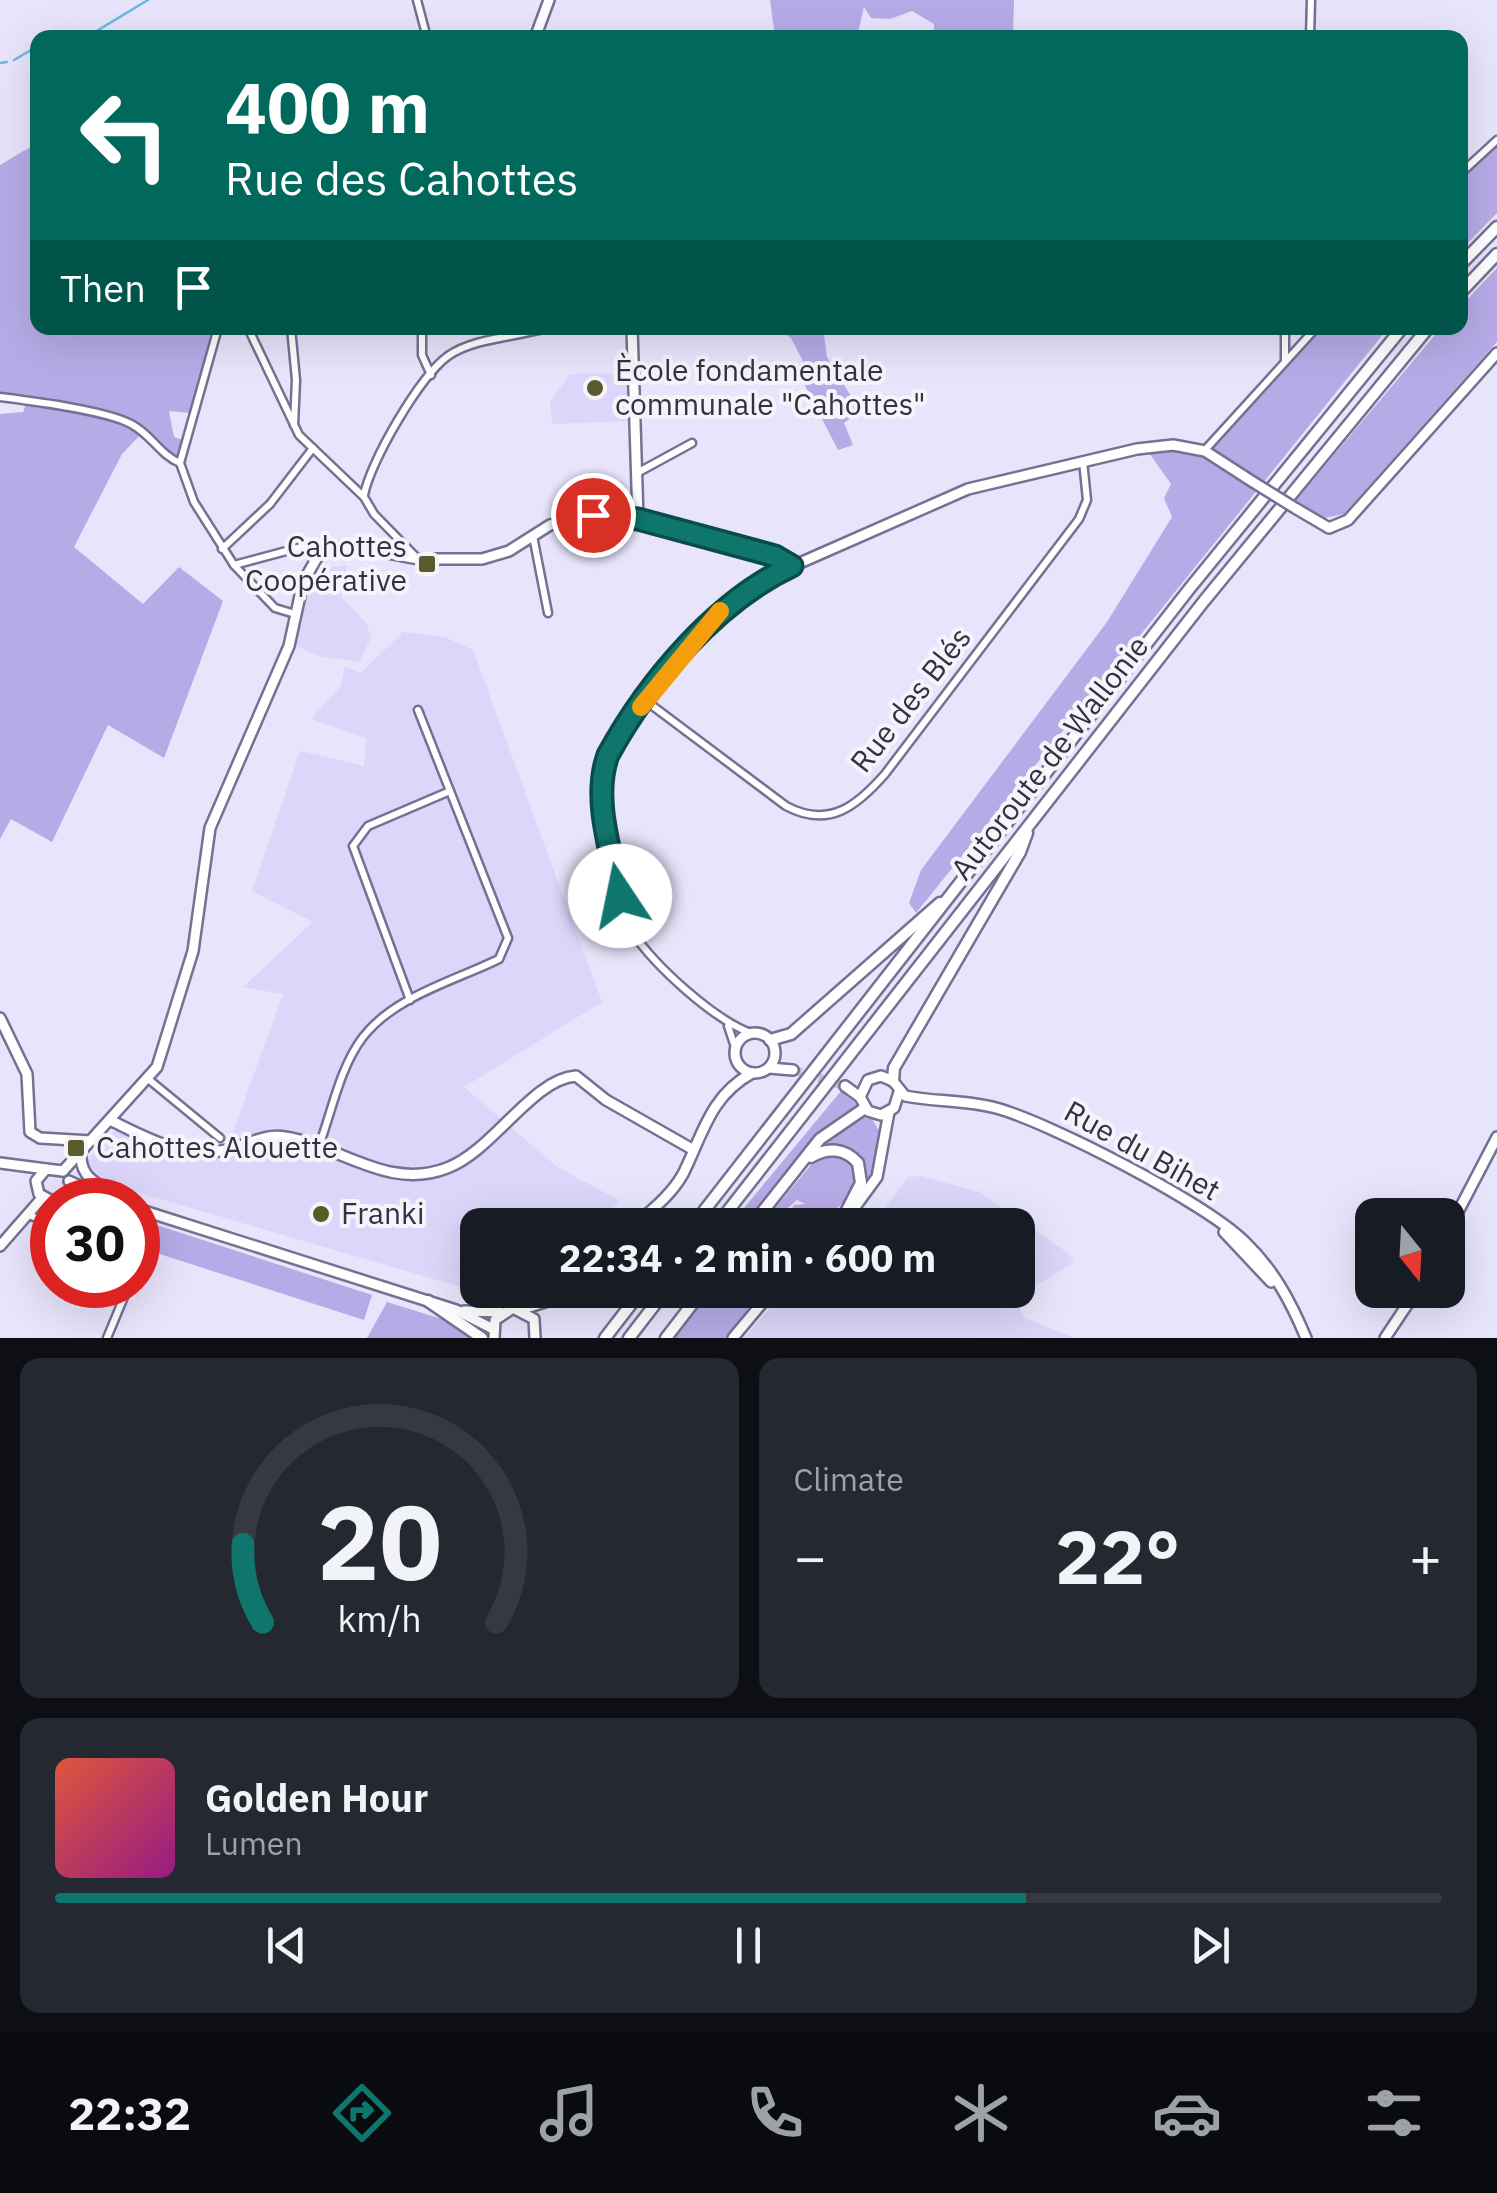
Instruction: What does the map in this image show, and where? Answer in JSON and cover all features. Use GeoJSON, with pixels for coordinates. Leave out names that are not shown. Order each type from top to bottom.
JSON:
{"type":"FeatureCollection","features":[{"type":"Feature","properties":{"kind":"highway"},"geometry":{"type":"LineString","coordinates":[[1468,257],[1497,228]]}},
{"type":"Feature","properties":{"kind":"highway"},"geometry":{"type":"LineString","coordinates":[[1468,285],[1497,254]]}},
{"type":"Feature","properties":{"kind":"highway","name":"Autoroute de Wallonie"},"geometry":{"type":"LineString","coordinates":[[706,1208],[1310,436],[1396,335]]}},
{"type":"Feature","properties":{"kind":"highway","name":"Autoroute de Wallonie"},"geometry":{"type":"LineString","coordinates":[[730,1208],[1325,449],[1422,335]]}},
{"type":"Feature","properties":{"kind":"highway"},"geometry":{"type":"LineString","coordinates":[[896,1092],[894,1068],[1020,852],[1030,824]]}},
{"type":"Feature","properties":{"kind":"highway"},"geometry":{"type":"LineString","coordinates":[[770,1040],[791,1034],[923,915],[949,897]]}},
{"type":"Feature","properties":{"kind":"highway"},"geometry":{"type":"LineString","coordinates":[[765,1208],[837,1124],[866,1106]]}},
{"type":"Feature","properties":{"kind":"highway"},"geometry":{"type":"LineString","coordinates":[[798,1167],[820,1151],[839,1150],[854,1158],[862,1178],[848,1208]]}},
{"type":"Feature","properties":{"kind":"highway"},"geometry":{"type":"LineString","coordinates":[[428,1301],[482,1338]]}},
{"type":"Feature","properties":{"kind":"highway"},"geometry":{"type":"LineString","coordinates":[[604,1338],[628,1308]]}},
{"type":"Feature","properties":{"kind":"highway"},"geometry":{"type":"LineString","coordinates":[[629,1338],[652,1308]]}},
{"type":"Feature","properties":{"kind":"highway"},"geometry":{"type":"LineString","coordinates":[[666,1338],[690,1308]]}},
{"type":"Feature","properties":{"kind":"street"},"geometry":{"type":"LineString","coordinates":[[417,0],[425,30]]}},
{"type":"Feature","properties":{"kind":"street"},"geometry":{"type":"LineString","coordinates":[[538,30],[549,0]]}},
{"type":"Feature","properties":{"kind":"street"},"geometry":{"type":"LineString","coordinates":[[1310,30],[1311,0]]}},
{"type":"Feature","properties":{"kind":"street"},"geometry":{"type":"LineString","coordinates":[[1468,167],[1497,140]]}},
{"type":"Feature","properties":{"kind":"street"},"geometry":{"type":"LineString","coordinates":[[180,462],[216,335]]}},
{"type":"Feature","properties":{"kind":"street"},"geometry":{"type":"LineString","coordinates":[[251,335],[294,426],[364,496],[374,514],[418,560]]}},
{"type":"Feature","properties":{"kind":"street"},"geometry":{"type":"LineString","coordinates":[[292,335],[296,380],[294,426]]}},
{"type":"Feature","properties":{"kind":"street"},"geometry":{"type":"LineString","coordinates":[[422,335],[422,355],[430,375]]}},
{"type":"Feature","properties":{"kind":"street"},"geometry":{"type":"LineString","coordinates":[[364,496],[374,460],[430,375],[450,354],[520,335]]}},
{"type":"Feature","properties":{"kind":"street"},"geometry":{"type":"LineString","coordinates":[[632,335],[638,519]]}},
{"type":"Feature","properties":{"kind":"street"},"geometry":{"type":"LineString","coordinates":[[1285,335],[1285,361]]}},
{"type":"Feature","properties":{"kind":"street"},"geometry":{"type":"LineString","coordinates":[[1204,452],[1309,335]]}},
{"type":"Feature","properties":{"kind":"street"},"geometry":{"type":"LineString","coordinates":[[769,1068],[774,1057],[770,1040],[727,1025],[643,944],[624,916],[603,807],[602,776],[616,740],[704,626],[751,588],[792,566],[968,488],[1083,460],[1174,445],[1204,452],[1329,528],[1348,520],[1497,353]]}},
{"type":"Feature","properties":{"kind":"street"},"geometry":{"type":"LineString","coordinates":[[0,397],[123,420],[180,462],[194,502],[222,549],[275,608],[295,614]]}},
{"type":"Feature","properties":{"kind":"street"},"geometry":{"type":"LineString","coordinates":[[637,474],[692,443]]}},
{"type":"Feature","properties":{"kind":"street"},"geometry":{"type":"LineString","coordinates":[[222,549],[270,504],[313,448]]}},
{"type":"Feature","properties":{"kind":"street","name":"Rue des Blés"},"geometry":{"type":"LineString","coordinates":[[646,701],[786,806],[812,815],[846,811],[859,803],[885,774],[1079,518],[1087,500],[1083,460]]}},
{"type":"Feature","properties":{"kind":"street"},"geometry":{"type":"LineString","coordinates":[[66,1176],[90,1141],[157,1067],[193,951],[210,828],[289,646],[303,582],[318,554],[335,546],[351,546],[418,560],[482,559],[510,550],[568,518],[593,515],[638,519],[775,556],[792,566]]}},
{"type":"Feature","properties":{"kind":"street"},"geometry":{"type":"LineString","coordinates":[[532,535],[549,612]]}},
{"type":"Feature","properties":{"kind":"street"},"geometry":{"type":"LineString","coordinates":[[234,564],[306,546],[318,554]]}},
{"type":"Feature","properties":{"kind":"street"},"geometry":{"type":"LineString","coordinates":[[319,1148],[362,1039],[381,1018],[410,1000],[498,959],[508,938],[418,710]]}},
{"type":"Feature","properties":{"kind":"street"},"geometry":{"type":"LineString","coordinates":[[410,1000],[353,846],[368,826],[450,791]]}},
{"type":"Feature","properties":{"kind":"street"},"geometry":{"type":"LineString","coordinates":[[0,1018],[27,1074],[30,1132],[40,1138],[90,1141]]}},
{"type":"Feature","properties":{"kind":"street"},"geometry":{"type":"LineString","coordinates":[[727,1025],[738,1062],[736,1082]]}},
{"type":"Feature","properties":{"kind":"street"},"geometry":{"type":"LineString","coordinates":[[736,1050],[742,1039],[752,1034]]}},
{"type":"Feature","properties":{"kind":"street"},"geometry":{"type":"LineString","coordinates":[[654,1208],[668,1195],[710,1112],[736,1082],[752,1072],[789,1069],[774,1057]]}},
{"type":"Feature","properties":{"kind":"street"},"geometry":{"type":"LineString","coordinates":[[738,1062],[752,1072]]}},
{"type":"Feature","properties":{"kind":"street"},"geometry":{"type":"LineString","coordinates":[[110,1120],[162,1146],[197,1153],[283,1136],[388,1173],[438,1171],[469,1157],[553,1082],[576,1076],[606,1100],[692,1149]]}},
{"type":"Feature","properties":{"kind":"street","name":"Rue du Bihet"},"geometry":{"type":"LineString","coordinates":[[863,1085],[880,1076],[896,1092],[992,1107],[1026,1118],[1212,1216],[1244,1241],[1270,1269],[1303,1338]]}},
{"type":"Feature","properties":{"kind":"street"},"geometry":{"type":"LineString","coordinates":[[147,1078],[220,1138]]}},
{"type":"Feature","properties":{"kind":"street"},"geometry":{"type":"LineString","coordinates":[[866,1106],[863,1085],[844,1086],[866,1106],[884,1131]]}},
{"type":"Feature","properties":{"kind":"street"},"geometry":{"type":"LineString","coordinates":[[853,1208],[877,1177],[884,1154],[884,1131],[896,1092]]}},
{"type":"Feature","properties":{"kind":"street"},"geometry":{"type":"LineString","coordinates":[[866,1106],[889,1112]]}},
{"type":"Feature","properties":{"kind":"street"},"geometry":{"type":"LineString","coordinates":[[1465,1198],[1497,1138]]}},
{"type":"Feature","properties":{"kind":"street"},"geometry":{"type":"LineString","coordinates":[[81,1152],[80,1165],[87,1178]]}},
{"type":"Feature","properties":{"kind":"street"},"geometry":{"type":"LineString","coordinates":[[0,1163],[46,1169],[70,1178]]}},
{"type":"Feature","properties":{"kind":"street"},"geometry":{"type":"LineString","coordinates":[[12,1166],[30,1180]]}},
{"type":"Feature","properties":{"kind":"street"},"geometry":{"type":"LineString","coordinates":[[40,1178],[46,1169]]}},
{"type":"Feature","properties":{"kind":"street"},"geometry":{"type":"LineString","coordinates":[[0,1246],[30,1213]]}},
{"type":"Feature","properties":{"kind":"street"},"geometry":{"type":"LineString","coordinates":[[160,1216],[456,1310],[494,1334],[501,1312]]}},
{"type":"Feature","properties":{"kind":"street"},"geometry":{"type":"LineString","coordinates":[[107,1338],[119,1308]]}},
{"type":"Feature","properties":{"kind":"street"},"geometry":{"type":"LineString","coordinates":[[456,1310],[501,1312],[528,1308]]}},
{"type":"Feature","properties":{"kind":"street"},"geometry":{"type":"LineString","coordinates":[[535,1338],[535,1322],[542,1308]]}},
{"type":"Feature","properties":{"kind":"street"},"geometry":{"type":"LineString","coordinates":[[733,1338],[757,1308]]}},
{"type":"Feature","properties":{"kind":"street"},"geometry":{"type":"LineString","coordinates":[[1385,1338],[1405,1308]]}},
{"type":"Feature","properties":{"kind":"street"},"geometry":{"type":"LineString","coordinates":[[523,1310],[535,1322]]}},
{"type":"Feature","properties":{"kind":"shaded area"},"geometry":{"type":"Polygon","coordinates":[[[770,0],[1014,0],[1013,30],[934,30],[934,24],[912,11],[890,19],[871,18],[864,7],[859,30],[774,30],[770,0]]]}},
{"type":"Feature","properties":{"kind":"shaded area"},"geometry":{"type":"Polygon","coordinates":[[[30,147],[30,335],[210,335],[191,413],[169,411],[174,437],[183,440],[180,457],[175,459],[143,432],[122,454],[74,547],[143,604],[179,567],[223,601],[164,758],[108,725],[52,842],[11,819],[0,839],[0,414],[23,412],[27,402],[0,397],[0,165],[30,147]]]}},
{"type":"Feature","properties":{"kind":"shaded area"},"geometry":{"type":"Polygon","coordinates":[[[1497,147],[1497,213],[1468,243],[1468,174],[1497,147]]]}},
{"type":"Feature","properties":{"kind":"shaded area"},"geometry":{"type":"Polygon","coordinates":[[[1497,268],[1497,342],[1344,514],[1319,519],[1295,501],[1435,335],[1468,335],[1468,299],[1497,268]]]}},
{"type":"Feature","properties":{"kind":"shaded area"},"geometry":{"type":"Polygon","coordinates":[[[787,335],[824,335],[827,357],[860,411],[844,423],[853,445],[838,450],[796,368],[803,361],[787,335]]]}},
{"type":"Feature","properties":{"kind":"shaded area"},"geometry":{"type":"Polygon","coordinates":[[[1316,335],[1382,335],[916,913],[909,903],[921,870],[1107,622],[1172,517],[1164,498],[1171,484],[1142,443],[1170,440],[1212,448],[1316,335]]]}},
{"type":"Feature","properties":{"kind":"shaded area","name":"Ècole fondamentale communale \"Cahottes\""},"geometry":{"type":"Polygon","coordinates":[[[630,373],[632,421],[552,424],[550,402],[570,374],[630,373]]]}},
{"type":"Feature","properties":{"kind":"shaded area"},"geometry":{"type":"Polygon","coordinates":[[[347,565],[341,597],[367,624],[371,638],[359,662],[319,656],[294,645],[307,587],[317,570],[347,565]]]}},
{"type":"Feature","properties":{"kind":"shaded area"},"geometry":{"type":"Polygon","coordinates":[[[403,632],[445,637],[473,650],[602,1002],[464,1087],[556,1166],[620,1201],[612,1208],[460,1208],[460,1287],[160,1199],[160,1178],[102,1178],[87,1164],[100,1141],[116,1130],[161,1152],[224,1157],[283,994],[243,987],[313,922],[252,891],[300,751],[364,766],[366,738],[311,719],[341,686],[345,667],[361,673],[403,632]]]}},
{"type":"Feature","properties":{"kind":"shaded area"},"geometry":{"type":"Polygon","coordinates":[[[841,1091],[857,1105],[813,1143],[762,1208],[744,1208],[841,1091]]]}},
{"type":"Feature","properties":{"kind":"shaded area"},"geometry":{"type":"Polygon","coordinates":[[[857,1117],[872,1119],[880,1132],[874,1173],[866,1187],[859,1159],[822,1146],[857,1117]]]}},
{"type":"Feature","properties":{"kind":"shaded area"},"geometry":{"type":"Polygon","coordinates":[[[839,1154],[852,1162],[859,1176],[848,1197],[837,1208],[792,1208],[805,1204],[797,1200],[788,1208],[775,1208],[815,1160],[839,1154]]]}},
{"type":"Feature","properties":{"kind":"shaded area"},"geometry":{"type":"Polygon","coordinates":[[[921,1176],[979,1192],[1002,1208],[885,1208],[908,1177],[921,1176]]]}},
{"type":"Feature","properties":{"kind":"shaded area"},"geometry":{"type":"Polygon","coordinates":[[[160,1226],[372,1295],[364,1320],[160,1254],[160,1226]]]}},
{"type":"Feature","properties":{"kind":"shaded area"},"geometry":{"type":"Polygon","coordinates":[[[1035,1230],[1068,1253],[1074,1262],[1035,1286],[1035,1230]]]}},
{"type":"Feature","properties":{"kind":"shaded area"},"geometry":{"type":"Polygon","coordinates":[[[387,1302],[461,1325],[479,1338],[367,1338],[387,1302]]]}},
{"type":"Feature","properties":{"kind":"shaded area"},"geometry":{"type":"Polygon","coordinates":[[[696,1308],[749,1308],[725,1338],[672,1338],[696,1308]]]}},
{"type":"Feature","properties":{"kind":"shaded area"},"geometry":{"type":"Polygon","coordinates":[[[771,1308],[1020,1308],[1025,1318],[1074,1338],[744,1338],[771,1308]]]}},
{"type":"Feature","properties":{"kind":"waterway"},"geometry":{"type":"LineString","coordinates":[[98,30],[148,0]]}},
{"type":"Feature","properties":{"kind":"waterway"},"geometry":{"type":"LineString","coordinates":[[14,60],[30,51]]}},
{"type":"Feature","properties":{"kind":"waterway"},"geometry":{"type":"LineString","coordinates":[[0,63],[7,62]]}},
{"type":"Feature","properties":{"kind":"tunnel"},"geometry":{"type":"LineString","coordinates":[[793,1070],[845,1086]]}},
{"type":"Feature","properties":{"kind":"slow traffic"},"geometry":{"type":"LineString","coordinates":[[641,707],[688,644],[720,611]]}},
{"type":"Feature","properties":{"kind":"place","name":"Ècole fondamentale communale \"Cahottes\""},"geometry":{"type":"Point","coordinates":[595,388]}},
{"type":"Feature","properties":{"kind":"place","name":"Cahottes Coopérative"},"geometry":{"type":"Point","coordinates":[427,564]}},
{"type":"Feature","properties":{"kind":"place","name":"Cahottes Alouette"},"geometry":{"type":"Point","coordinates":[76,1148]}},
{"type":"Feature","properties":{"kind":"place","name":"Franki"},"geometry":{"type":"Point","coordinates":[321,1214]}},
{"type":"Feature","properties":{"kind":"route"},"geometry":{"type":"LineString","coordinates":[[593,515],[638,519],[775,556],[792,566],[762,580],[704,626],[608,755],[602,776],[603,807],[620,896]]}}]}
